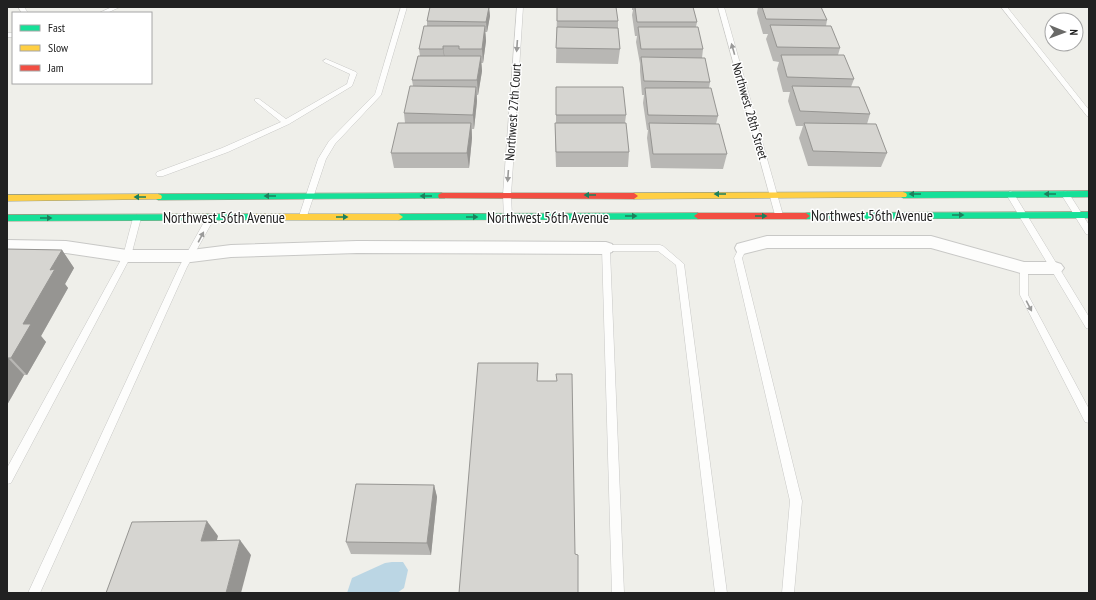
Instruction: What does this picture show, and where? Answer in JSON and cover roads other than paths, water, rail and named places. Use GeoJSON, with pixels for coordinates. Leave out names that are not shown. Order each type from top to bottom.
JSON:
{"type":"FeatureCollection","features":[{"type":"Feature","properties":{"kind":"street","name":"Northwest 56th Avenue"},"geometry":{"type":"LineString","coordinates":[[7,198],[1089,194]]}},
{"type":"Feature","properties":{"kind":"street","name":"Northwest 56th Avenue"},"geometry":{"type":"LineString","coordinates":[[7,218],[1089,215]]}},
{"type":"Feature","properties":{"kind":"street"},"geometry":{"type":"LineString","coordinates":[[743,248],[767,242],[931,242],[1024,268],[1055,268]]}},
{"type":"Feature","properties":{"kind":"street","name":"Northwest 56th Avenue"},"geometry":{"type":"LineString","coordinates":[[7,246],[66,246],[127,256],[191,256],[231,251],[357,247],[606,248]]}},
{"type":"Feature","properties":{"kind":"lane"},"geometry":{"type":"LineString","coordinates":[[104,12],[117,7]]}},
{"type":"Feature","properties":{"kind":"lane"},"geometry":{"type":"LineString","coordinates":[[303,216],[322,159],[332,143],[378,95],[404,7]]}},
{"type":"Feature","properties":{"kind":"lane","name":"Northwest 27th Court"},"geometry":{"type":"LineString","coordinates":[[508,217],[507,195],[520,7]]}},
{"type":"Feature","properties":{"kind":"lane","name":"Northwest 28th Street"},"geometry":{"type":"LineString","coordinates":[[721,7],[779,215]]}},
{"type":"Feature","properties":{"kind":"lane"},"geometry":{"type":"LineString","coordinates":[[1004,7],[1089,115]]}},
{"type":"Feature","properties":{"kind":"lane"},"geometry":{"type":"LineString","coordinates":[[160,174],[225,150],[286,122],[350,85],[354,73],[326,61]]}},
{"type":"Feature","properties":{"kind":"lane"},"geometry":{"type":"LineString","coordinates":[[257,100],[286,122]]}},
{"type":"Feature","properties":{"kind":"lane"},"geometry":{"type":"LineString","coordinates":[[1010,194],[1089,325]]}},
{"type":"Feature","properties":{"kind":"lane"},"geometry":{"type":"LineString","coordinates":[[1065,194],[1089,232]]}},
{"type":"Feature","properties":{"kind":"lane"},"geometry":{"type":"LineString","coordinates":[[34,593],[183,267],[191,256],[212,217]]}},
{"type":"Feature","properties":{"kind":"lane"},"geometry":{"type":"LineString","coordinates":[[7,479],[127,256],[137,218]]}},
{"type":"Feature","properties":{"kind":"lane"},"geometry":{"type":"LineString","coordinates":[[618,593],[606,248],[660,248],[680,264],[721,593]]}},
{"type":"Feature","properties":{"kind":"lane"},"geometry":{"type":"LineString","coordinates":[[743,248],[738,258],[796,501],[788,593]]}},
{"type":"Feature","properties":{"kind":"lane"},"geometry":{"type":"LineString","coordinates":[[1024,268],[1024,295],[1089,419]]}},
{"type":"Feature","properties":{"kind":"water"},"geometry":{"type":"Polygon","coordinates":[[[403,562],[408,570],[404,588],[397,593],[347,593],[352,578],[385,563],[403,562]]]}}]}
